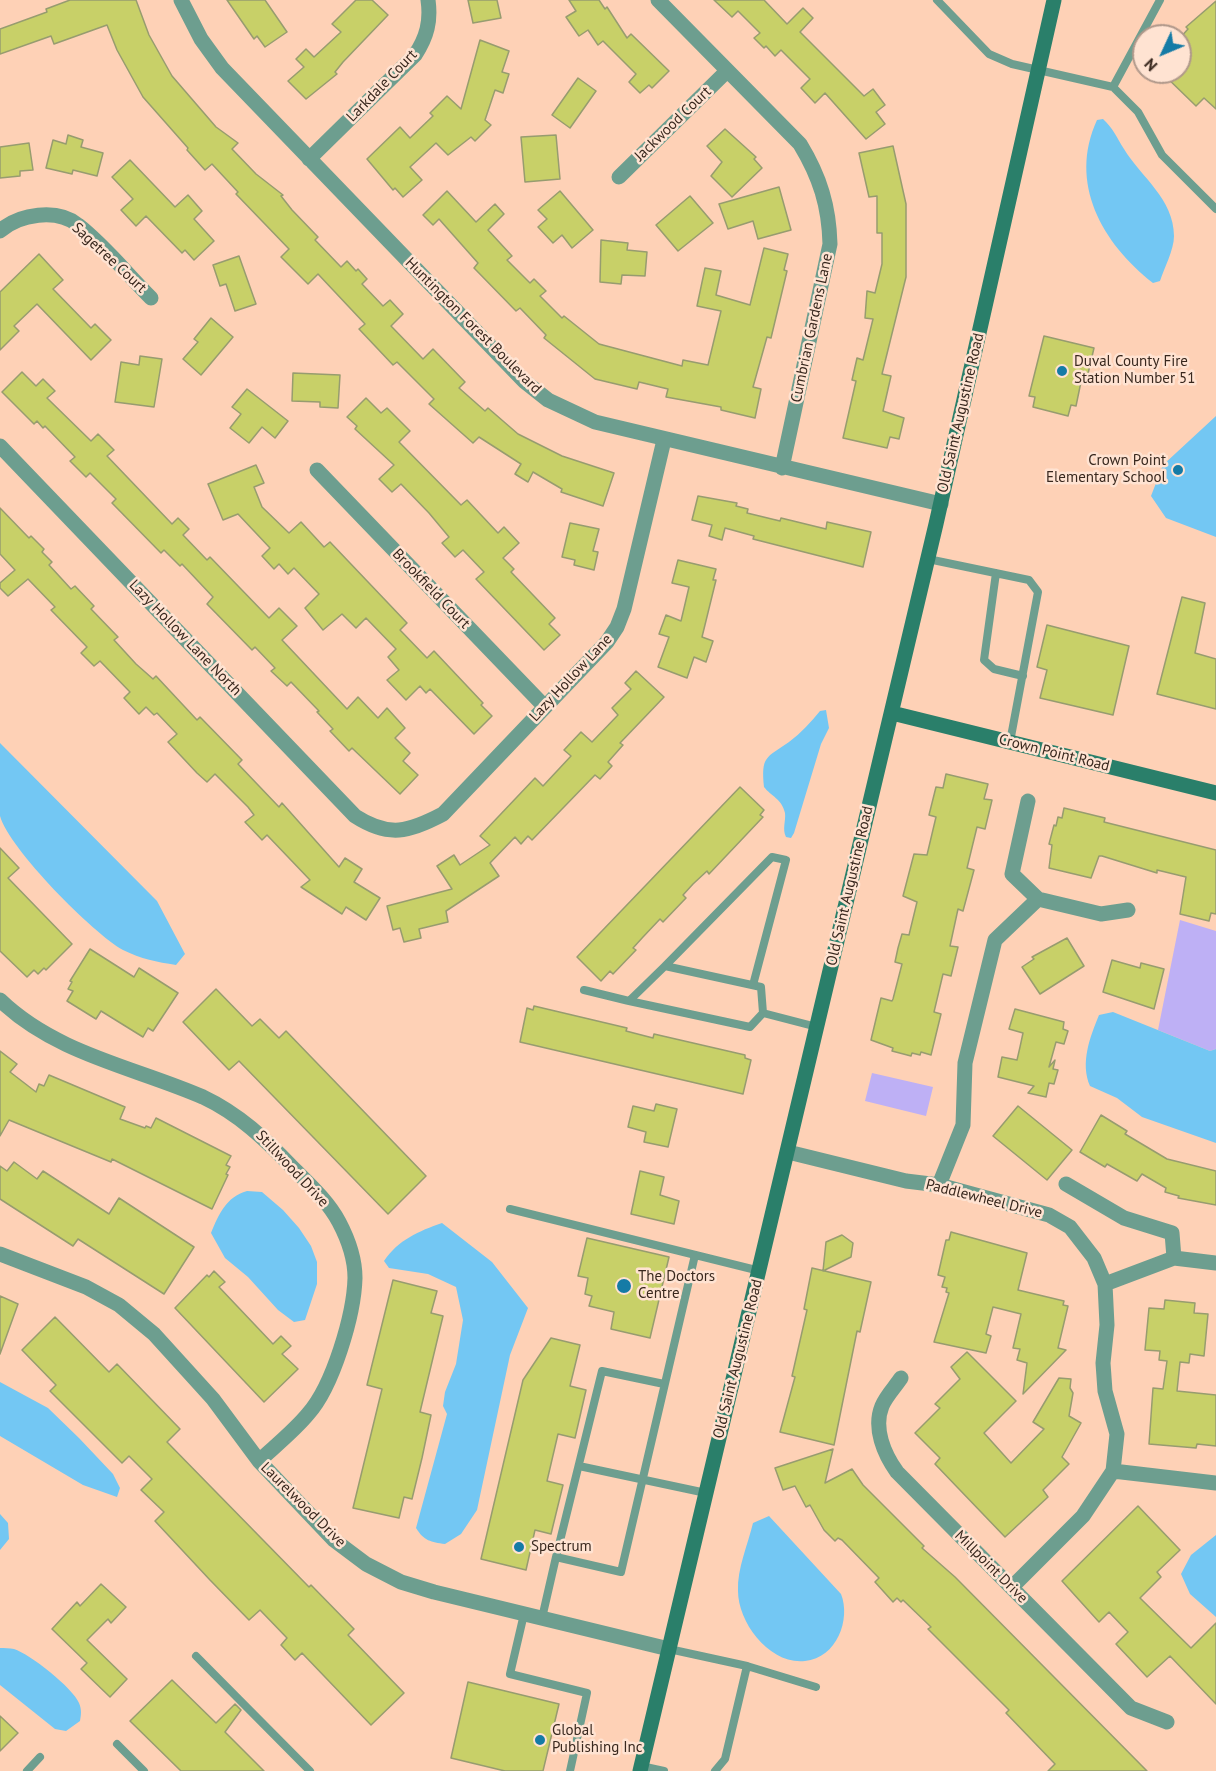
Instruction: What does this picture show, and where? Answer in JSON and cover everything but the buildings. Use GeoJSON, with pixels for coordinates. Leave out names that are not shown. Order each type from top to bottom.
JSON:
{"type":"FeatureCollection","features":[{"type":"Feature","properties":{"kind":"main road","name":"Old Saint Augustine Road"},"geometry":{"type":"LineString","coordinates":[[640,1769],[892,712],[1054,0]]}},
{"type":"Feature","properties":{"kind":"main road","name":"Crown Point Road"},"geometry":{"type":"LineString","coordinates":[[892,712],[1216,794]]}},
{"type":"Feature","properties":{"kind":"street","name":"Huntington Forest Boulevard"},"geometry":{"type":"LineString","coordinates":[[181,0],[201,39],[222,68],[532,387],[548,400],[588,419],[664,440],[940,504]]}},
{"type":"Feature","properties":{"kind":"street","name":"Larkdale Court"},"geometry":{"type":"LineString","coordinates":[[309,159],[415,55],[424,40],[430,21],[428,0]]}},
{"type":"Feature","properties":{"kind":"street","name":"Cumbrian Gardens Lane"},"geometry":{"type":"LineString","coordinates":[[658,0],[800,144],[814,167],[830,216],[830,244],[782,468]]}},
{"type":"Feature","properties":{"kind":"street","name":"Jackwood Court"},"geometry":{"type":"LineString","coordinates":[[619,177],[727,71]]}},
{"type":"Feature","properties":{"kind":"street","name":"Sagetree Court"},"geometry":{"type":"LineString","coordinates":[[0,231],[24,216],[52,215],[77,223],[151,298]]}},
{"type":"Feature","properties":{"kind":"street","name":"Lazy Hollow Lane"},"geometry":{"type":"LineString","coordinates":[[372,826],[394,832],[418,827],[443,814],[607,642],[617,627],[624,609],[664,440]]}},
{"type":"Feature","properties":{"kind":"street","name":"Lazy Hollow Lane North"},"geometry":{"type":"LineString","coordinates":[[0,446],[356,816],[372,826]]}},
{"type":"Feature","properties":{"kind":"street","name":"Brookfield Court"},"geometry":{"type":"LineString","coordinates":[[317,470],[545,707]]}},
{"type":"Feature","properties":{"kind":"street"},"geometry":{"type":"LineString","coordinates":[[1028,801],[1012,874],[1038,898],[1101,914],[1128,910]]}},
{"type":"Feature","properties":{"kind":"street"},"geometry":{"type":"LineString","coordinates":[[939,1185],[963,1125],[965,1063],[995,940],[1038,898]]}},
{"type":"Feature","properties":{"kind":"street","name":"Stillwood Drive"},"geometry":{"type":"LineString","coordinates":[[0,1000],[40,1032],[74,1048],[204,1098],[242,1118],[259,1132],[321,1197],[338,1220],[352,1252],[355,1277],[352,1300],[334,1370],[309,1413],[259,1461]]}},
{"type":"Feature","properties":{"kind":"street","name":"Paddlewheel Drive"},"geometry":{"type":"LineString","coordinates":[[788,1152],[906,1181],[939,1185],[1049,1215],[1082,1240],[1094,1258],[1105,1284],[1107,1325],[1103,1363],[1105,1391],[1117,1434],[1113,1471]]}},
{"type":"Feature","properties":{"kind":"street"},"geometry":{"type":"LineString","coordinates":[[1066,1184],[1124,1218],[1172,1233],[1174,1258]]}},
{"type":"Feature","properties":{"kind":"street","name":"Laurelwood Drive"},"geometry":{"type":"LineString","coordinates":[[0,1254],[86,1287],[119,1305],[154,1334],[213,1399],[259,1461],[334,1540],[366,1564],[401,1582],[669,1649]]}},
{"type":"Feature","properties":{"kind":"street"},"geometry":{"type":"LineString","coordinates":[[1105,1284],[1174,1258],[1216,1263]]}},
{"type":"Feature","properties":{"kind":"street","name":"Millpoint Drive"},"geometry":{"type":"LineString","coordinates":[[901,1378],[882,1406],[879,1431],[886,1456],[897,1472],[1131,1708],[1167,1722]]}},
{"type":"Feature","properties":{"kind":"street"},"geometry":{"type":"LineString","coordinates":[[1012,1587],[1083,1516],[1113,1471],[1216,1483]]}},
{"type":"Feature","properties":{"kind":"lane"},"geometry":{"type":"LineString","coordinates":[[937,0],[989,54],[1012,64],[1113,87],[1138,112],[1162,155],[1216,209]]}},
{"type":"Feature","properties":{"kind":"lane"},"geometry":{"type":"LineString","coordinates":[[1113,87],[1160,0]]}},
{"type":"Feature","properties":{"kind":"lane"},"geometry":{"type":"LineString","coordinates":[[928,558],[1029,580],[1038,592],[1010,742]]}},
{"type":"Feature","properties":{"kind":"lane"},"geometry":{"type":"LineString","coordinates":[[996,573],[983,651],[987,665],[1023,676]]}},
{"type":"Feature","properties":{"kind":"lane"},"geometry":{"type":"LineString","coordinates":[[629,1001],[772,857],[786,860],[753,985]]}},
{"type":"Feature","properties":{"kind":"lane"},"geometry":{"type":"LineString","coordinates":[[584,990],[750,1027],[763,1013],[761,987],[665,966]]}},
{"type":"Feature","properties":{"kind":"lane"},"geometry":{"type":"LineString","coordinates":[[763,1013],[817,1027]]}},
{"type":"Feature","properties":{"kind":"lane"},"geometry":{"type":"LineString","coordinates":[[510,1209],[760,1271]]}},
{"type":"Feature","properties":{"kind":"lane"},"geometry":{"type":"LineString","coordinates":[[556,1557],[621,1572],[695,1255]]}},
{"type":"Feature","properties":{"kind":"lane"},"geometry":{"type":"LineString","coordinates":[[542,1618],[602,1371],[664,1384]]}},
{"type":"Feature","properties":{"kind":"lane"},"geometry":{"type":"LineString","coordinates":[[579,1466],[706,1492]]}},
{"type":"Feature","properties":{"kind":"lane"},"geometry":{"type":"LineString","coordinates":[[524,1614],[510,1674],[587,1693],[570,1771]]}},
{"type":"Feature","properties":{"kind":"lane"},"geometry":{"type":"LineString","coordinates":[[669,1649],[747,1666],[816,1687]]}},
{"type":"Feature","properties":{"kind":"lane"},"geometry":{"type":"LineString","coordinates":[[196,1656],[310,1771]]}},
{"type":"Feature","properties":{"kind":"lane"},"geometry":{"type":"LineString","coordinates":[[715,1771],[725,1759],[747,1666]]}},
{"type":"Feature","properties":{"kind":"lane"},"geometry":{"type":"LineString","coordinates":[[117,1744],[144,1771]]}},
{"type":"Feature","properties":{"kind":"lane"},"geometry":{"type":"LineString","coordinates":[[27,1771],[39,1757]]}},
{"type":"Feature","properties":{"kind":"lane"},"geometry":{"type":"LineString","coordinates":[[640,1769],[664,1771]]}},
{"type":"Feature","properties":{"kind":"shaded area"},"geometry":{"type":"Polygon","coordinates":[[[1180,920],[1216,931],[1216,1049],[1210,1051],[1158,1030],[1180,920]]]}},
{"type":"Feature","properties":{"kind":"shaded area"},"geometry":{"type":"Polygon","coordinates":[[[872,1073],[933,1087],[926,1116],[865,1101],[872,1073]]]}},
{"type":"Feature","properties":{"kind":"water"},"geometry":{"type":"Polygon","coordinates":[[[1103,119],[1169,211],[1173,223],[1174,241],[1160,281],[1153,283],[1119,250],[1095,210],[1086,166],[1089,143],[1097,120],[1103,119]]]}},
{"type":"Feature","properties":{"kind":"water"},"geometry":{"type":"Polygon","coordinates":[[[1216,416],[1216,537],[1166,518],[1151,496],[1163,465],[1216,416]]]}},
{"type":"Feature","properties":{"kind":"water"},"geometry":{"type":"Polygon","coordinates":[[[826,710],[829,728],[821,744],[794,833],[791,838],[786,837],[784,808],[764,787],[763,769],[770,755],[798,735],[820,711],[826,710]]]}},
{"type":"Feature","properties":{"kind":"water"},"geometry":{"type":"Polygon","coordinates":[[[0,743],[157,901],[185,954],[176,965],[136,956],[110,941],[54,889],[19,849],[0,816],[0,743]]]}},
{"type":"Feature","properties":{"kind":"water"},"geometry":{"type":"Polygon","coordinates":[[[1113,1012],[1210,1051],[1216,1049],[1216,1143],[1142,1117],[1117,1098],[1090,1086],[1086,1059],[1090,1041],[1099,1015],[1113,1012]]]}},
{"type":"Feature","properties":{"kind":"water"},"geometry":{"type":"Polygon","coordinates":[[[247,1191],[262,1192],[283,1210],[311,1246],[317,1262],[317,1284],[305,1320],[294,1322],[278,1310],[248,1277],[225,1258],[211,1233],[228,1202],[247,1191]]]}},
{"type":"Feature","properties":{"kind":"water"},"geometry":{"type":"Polygon","coordinates":[[[442,1223],[492,1262],[528,1308],[510,1355],[477,1510],[461,1534],[445,1544],[428,1540],[416,1528],[447,1414],[443,1406],[445,1392],[456,1364],[463,1320],[456,1287],[428,1274],[389,1268],[384,1261],[396,1247],[410,1237],[442,1223]]]}},
{"type":"Feature","properties":{"kind":"water"},"geometry":{"type":"Polygon","coordinates":[[[0,1382],[48,1408],[79,1438],[113,1474],[120,1488],[117,1497],[83,1485],[0,1436],[0,1382]]]}},
{"type":"Feature","properties":{"kind":"water"},"geometry":{"type":"Polygon","coordinates":[[[0,1514],[8,1523],[9,1539],[0,1550],[0,1514]]]}},
{"type":"Feature","properties":{"kind":"water"},"geometry":{"type":"Polygon","coordinates":[[[769,1516],[841,1594],[844,1615],[839,1636],[826,1653],[816,1658],[805,1661],[792,1660],[768,1649],[750,1628],[739,1603],[738,1583],[741,1565],[753,1523],[769,1516]]]}},
{"type":"Feature","properties":{"kind":"water"},"geometry":{"type":"Polygon","coordinates":[[[1216,1535],[1216,1617],[1190,1594],[1181,1574],[1191,1555],[1216,1535]]]}},
{"type":"Feature","properties":{"kind":"water"},"geometry":{"type":"Polygon","coordinates":[[[0,1648],[21,1652],[40,1664],[69,1689],[79,1703],[80,1721],[66,1731],[55,1729],[0,1685],[0,1648]]]}},
{"type":"Feature","properties":{"kind":"place","name":"Duval County Fire Station Number 51"},"geometry":{"type":"Point","coordinates":[1062,371]}},
{"type":"Feature","properties":{"kind":"place","name":"Crown Point Elementary School"},"geometry":{"type":"Point","coordinates":[1178,470]}},
{"type":"Feature","properties":{"kind":"place","name":"The Doctors Centre"},"geometry":{"type":"Point","coordinates":[624,1286]}},
{"type":"Feature","properties":{"kind":"place","name":"Spectrum"},"geometry":{"type":"Point","coordinates":[519,1547]}},
{"type":"Feature","properties":{"kind":"place","name":"Global Publishing Inc"},"geometry":{"type":"Point","coordinates":[540,1740]}}]}
